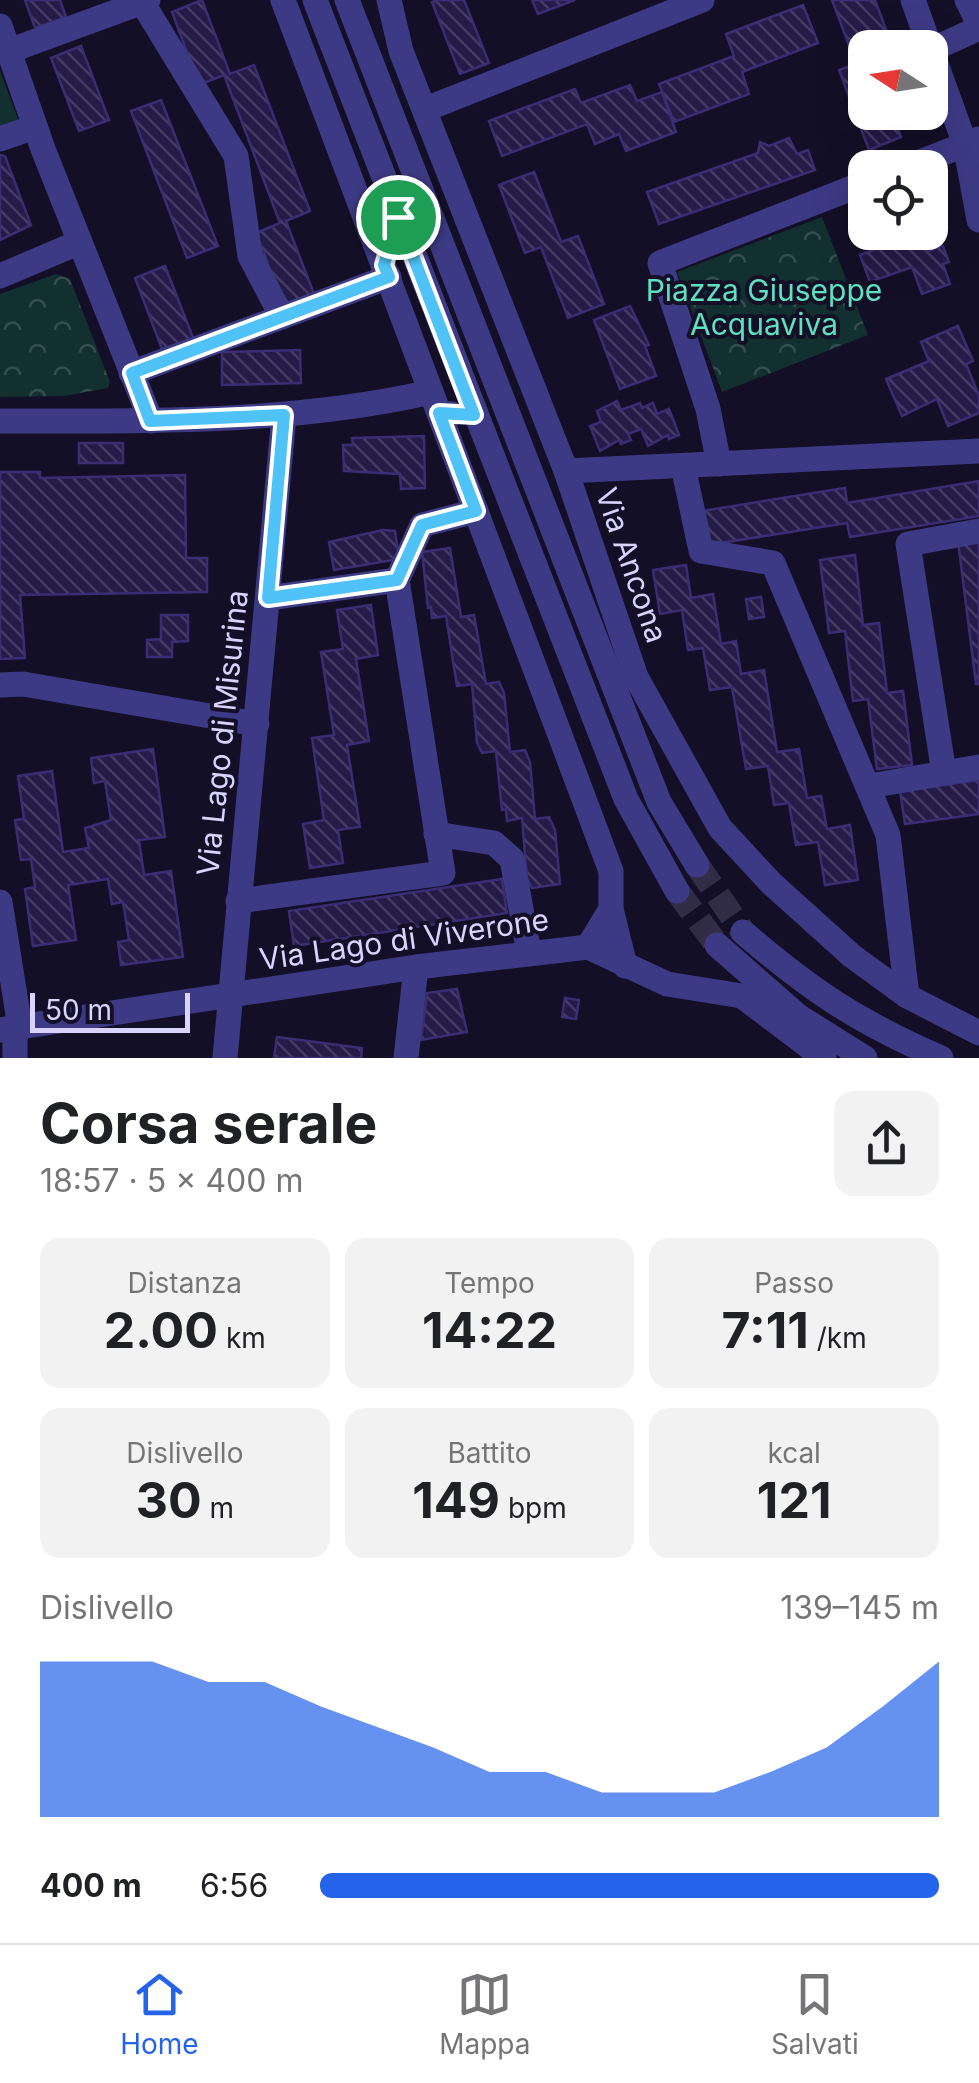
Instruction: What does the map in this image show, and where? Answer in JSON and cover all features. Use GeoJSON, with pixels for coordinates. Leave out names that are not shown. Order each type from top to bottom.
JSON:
{"type":"FeatureCollection","features":[{"type":"Feature","properties":{"kind":"street"},"geometry":{"type":"LineString","coordinates":[[283,0],[611,870],[610,909],[625,966]]}},
{"type":"Feature","properties":{"kind":"street"},"geometry":{"type":"LineString","coordinates":[[315,0],[626,800],[677,891]]}},
{"type":"Feature","properties":{"kind":"street","name":"Via Ancona"},"geometry":{"type":"LineString","coordinates":[[347,0],[659,802],[697,864]]}},
{"type":"Feature","properties":{"kind":"street","name":"Via Ancona"},"geometry":{"type":"LineString","coordinates":[[389,0],[401,52],[566,471],[636,677],[720,828],[771,883],[852,956],[907,996],[979,1033]]}},
{"type":"Feature","properties":{"kind":"street"},"geometry":{"type":"LineString","coordinates":[[426,110],[702,0]]}},
{"type":"Feature","properties":{"kind":"street"},"geometry":{"type":"LineString","coordinates":[[913,0],[924,30]]}},
{"type":"Feature","properties":{"kind":"street"},"geometry":{"type":"LineString","coordinates":[[948,42],[979,26],[967,0]]}},
{"type":"Feature","properties":{"kind":"street"},"geometry":{"type":"LineString","coordinates":[[150,421],[4,38],[145,1],[236,156],[250,256],[282,317]]}},
{"type":"Feature","properties":{"kind":"street"},"geometry":{"type":"LineString","coordinates":[[948,88],[972,142],[979,220]]}},
{"type":"Feature","properties":{"kind":"street"},"geometry":{"type":"LineString","coordinates":[[0,139],[35,127]]}},
{"type":"Feature","properties":{"kind":"street"},"geometry":{"type":"LineString","coordinates":[[948,151],[972,142]]}},
{"type":"Feature","properties":{"kind":"street"},"geometry":{"type":"LineString","coordinates":[[719,464],[708,408],[660,263],[848,190]]}},
{"type":"Feature","properties":{"kind":"street"},"geometry":{"type":"LineString","coordinates":[[387,271],[398,217]]}},
{"type":"Feature","properties":{"kind":"street"},"geometry":{"type":"LineString","coordinates":[[0,276],[80,242]]}},
{"type":"Feature","properties":{"kind":"street"},"geometry":{"type":"LineString","coordinates":[[132,373],[282,317],[387,271]]}},
{"type":"Feature","properties":{"kind":"street"},"geometry":{"type":"LineString","coordinates":[[501,400],[534,386]]}},
{"type":"Feature","properties":{"kind":"street"},"geometry":{"type":"LineString","coordinates":[[0,421],[150,421],[435,403],[474,415]]}},
{"type":"Feature","properties":{"kind":"street","name":"Via Lago di Misurina"},"geometry":{"type":"LineString","coordinates":[[225,1058],[284,415]]}},
{"type":"Feature","properties":{"kind":"street"},"geometry":{"type":"LineString","coordinates":[[566,471],[979,451]]}},
{"type":"Feature","properties":{"kind":"street"},"geometry":{"type":"LineString","coordinates":[[683,466],[700,550],[773,563],[870,786],[888,834],[907,996]]}},
{"type":"Feature","properties":{"kind":"street"},"geometry":{"type":"LineString","coordinates":[[268,598],[397,580],[422,525],[476,511]]}},
{"type":"Feature","properties":{"kind":"street"},"geometry":{"type":"LineString","coordinates":[[944,773],[908,544],[979,531]]}},
{"type":"Feature","properties":{"kind":"street","name":"Via Lago di Misurina"},"geometry":{"type":"LineString","coordinates":[[238,901],[442,873],[397,580]]}},
{"type":"Feature","properties":{"kind":"street"},"geometry":{"type":"LineString","coordinates":[[0,685],[22,684],[258,724]]}},
{"type":"Feature","properties":{"kind":"street"},"geometry":{"type":"LineString","coordinates":[[870,786],[979,768]]}},
{"type":"Feature","properties":{"kind":"street"},"geometry":{"type":"LineString","coordinates":[[436,834],[494,842],[512,859],[529,954]]}},
{"type":"Feature","properties":{"kind":"street"},"geometry":{"type":"LineString","coordinates":[[0,902],[15,1058]]}},
{"type":"Feature","properties":{"kind":"street","name":"Via Lago di Viverone"},"geometry":{"type":"LineString","coordinates":[[12,1029],[416,966],[588,947],[610,909]]}},
{"type":"Feature","properties":{"kind":"street"},"geometry":{"type":"LineString","coordinates":[[743,932],[809,989],[884,1033],[941,1058]]}},
{"type":"Feature","properties":{"kind":"street"},"geometry":{"type":"LineString","coordinates":[[717,945],[798,1016],[865,1058]]}},
{"type":"Feature","properties":{"kind":"street"},"geometry":{"type":"LineString","coordinates":[[588,947],[666,984],[742,996],[824,1058]]}},
{"type":"Feature","properties":{"kind":"street"},"geometry":{"type":"LineString","coordinates":[[406,1058],[416,966]]}},
{"type":"Feature","properties":{"kind":"green space"},"geometry":{"type":"Polygon","coordinates":[[[0,71],[21,127],[0,135],[0,71]]]}},
{"type":"Feature","properties":{"kind":"green space","name":"Piazza Giuseppe Acquaviva"},"geometry":{"type":"Polygon","coordinates":[[[822,217],[868,335],[722,392],[677,272],[822,217]]]}},
{"type":"Feature","properties":{"kind":"green space"},"geometry":{"type":"Polygon","coordinates":[[[56,274],[70,279],[110,382],[108,388],[64,396],[0,397],[0,294],[56,274]]]}},
{"type":"Feature","properties":{"kind":"building"},"geometry":{"type":"Polygon","coordinates":[[[25,0],[60,0],[66,17],[35,28],[25,0]]]}},
{"type":"Feature","properties":{"kind":"building"},"geometry":{"type":"Polygon","coordinates":[[[202,0],[230,74],[254,65],[310,211],[286,221],[314,294],[284,305],[256,233],[280,223],[224,75],[199,85],[172,12],[202,0]]]}},
{"type":"Feature","properties":{"kind":"building"},"geometry":{"type":"Polygon","coordinates":[[[464,0],[489,63],[460,74],[432,2],[464,0]]]}},
{"type":"Feature","properties":{"kind":"building"},"geometry":{"type":"Polygon","coordinates":[[[532,0],[575,0],[538,14],[532,0]]]}},
{"type":"Feature","properties":{"kind":"building"},"geometry":{"type":"Polygon","coordinates":[[[832,0],[875,0],[886,30],[848,30],[848,43],[832,0]]]}},
{"type":"Feature","properties":{"kind":"building"},"geometry":{"type":"Polygon","coordinates":[[[803,5],[818,43],[742,72],[749,94],[674,122],[659,84],[734,56],[726,34],[803,5]]]}},
{"type":"Feature","properties":{"kind":"building"},"geometry":{"type":"Polygon","coordinates":[[[81,46],[109,120],[79,131],[51,58],[81,46]]]}},
{"type":"Feature","properties":{"kind":"building"},"geometry":{"type":"Polygon","coordinates":[[[848,67],[848,94],[839,70],[848,67]]]}},
{"type":"Feature","properties":{"kind":"building"},"geometry":{"type":"Polygon","coordinates":[[[630,85],[637,101],[662,92],[676,132],[626,151],[619,134],[595,144],[587,124],[502,156],[489,121],[575,89],[581,103],[630,85]]]}},
{"type":"Feature","properties":{"kind":"building"},"geometry":{"type":"Polygon","coordinates":[[[161,100],[218,246],[187,258],[131,111],[161,100]]]}},
{"type":"Feature","properties":{"kind":"building"},"geometry":{"type":"Polygon","coordinates":[[[862,130],[898,130],[901,137],[869,150],[862,130]]]}},
{"type":"Feature","properties":{"kind":"building"},"geometry":{"type":"Polygon","coordinates":[[[789,138],[797,154],[808,150],[815,170],[659,224],[647,192],[758,153],[760,142],[769,146],[789,138]]]}},
{"type":"Feature","properties":{"kind":"building"},"geometry":{"type":"Polygon","coordinates":[[[0,155],[5,156],[31,225],[0,240],[0,155]]]}},
{"type":"Feature","properties":{"kind":"building"},"geometry":{"type":"Polygon","coordinates":[[[534,172],[561,242],[578,236],[604,304],[568,318],[541,247],[525,253],[499,185],[534,172]]]}},
{"type":"Feature","properties":{"kind":"building"},"geometry":{"type":"Polygon","coordinates":[[[873,250],[944,250],[949,262],[943,264],[950,284],[922,294],[912,267],[870,282],[860,255],[873,250]]]}},
{"type":"Feature","properties":{"kind":"building"},"geometry":{"type":"Polygon","coordinates":[[[165,266],[194,340],[163,352],[135,278],[165,266]]]}},
{"type":"Feature","properties":{"kind":"building"},"geometry":{"type":"Polygon","coordinates":[[[630,306],[649,345],[645,346],[656,376],[620,389],[594,320],[630,306]]]}},
{"type":"Feature","properties":{"kind":"building"},"geometry":{"type":"Polygon","coordinates":[[[958,326],[973,361],[966,364],[979,396],[979,413],[948,426],[937,399],[902,416],[886,379],[929,361],[921,342],[958,326]]]}},
{"type":"Feature","properties":{"kind":"building"},"geometry":{"type":"Polygon","coordinates":[[[300,350],[301,383],[222,385],[222,352],[300,350]]]}},
{"type":"Feature","properties":{"kind":"building"},"geometry":{"type":"Polygon","coordinates":[[[617,401],[621,410],[640,403],[642,408],[653,403],[657,414],[669,409],[679,435],[669,439],[668,435],[648,446],[641,429],[628,434],[631,440],[621,444],[619,440],[600,451],[590,426],[601,422],[597,411],[617,401]]]}},
{"type":"Feature","properties":{"kind":"building"},"geometry":{"type":"Polygon","coordinates":[[[424,436],[425,488],[401,489],[400,474],[344,471],[343,445],[353,445],[352,438],[424,436]]]}},
{"type":"Feature","properties":{"kind":"building"},"geometry":{"type":"Polygon","coordinates":[[[79,443],[123,443],[123,463],[79,463],[79,443]]]}},
{"type":"Feature","properties":{"kind":"building"},"geometry":{"type":"Polygon","coordinates":[[[0,472],[40,472],[40,478],[185,475],[186,558],[207,558],[207,592],[20,595],[25,658],[0,659],[0,472]]]}},
{"type":"Feature","properties":{"kind":"building"},"geometry":{"type":"Polygon","coordinates":[[[979,481],[979,516],[850,537],[847,523],[708,545],[702,511],[845,488],[847,503],[979,481]]]}},
{"type":"Feature","properties":{"kind":"building"},"geometry":{"type":"Polygon","coordinates":[[[395,531],[399,559],[334,570],[329,542],[395,531]]]}},
{"type":"Feature","properties":{"kind":"building"},"geometry":{"type":"Polygon","coordinates":[[[979,538],[979,684],[976,684],[958,541],[979,538]]]}},
{"type":"Feature","properties":{"kind":"building"},"geometry":{"type":"Polygon","coordinates":[[[450,548],[461,617],[474,615],[486,684],[499,682],[504,693],[510,752],[525,750],[530,762],[535,819],[549,817],[555,830],[560,884],[532,888],[527,878],[522,818],[507,821],[506,809],[502,810],[496,751],[482,753],[477,743],[472,684],[457,686],[446,616],[432,618],[431,607],[428,608],[422,552],[450,548]]]}},
{"type":"Feature","properties":{"kind":"building"},"geometry":{"type":"Polygon","coordinates":[[[855,555],[863,625],[879,623],[887,693],[903,691],[912,765],[877,769],[868,699],[853,701],[845,631],[829,633],[820,560],[855,555]]]}},
{"type":"Feature","properties":{"kind":"building"},"geometry":{"type":"Polygon","coordinates":[[[686,565],[691,598],[713,594],[721,644],[736,641],[741,674],[764,670],[777,752],[799,749],[807,798],[821,796],[827,829],[850,825],[858,880],[825,885],[818,842],[796,845],[789,803],[774,805],[768,766],[746,769],[732,687],[710,690],[703,648],[688,650],[682,610],[660,614],[653,570],[686,565]]]}},
{"type":"Feature","properties":{"kind":"building"},"geometry":{"type":"Polygon","coordinates":[[[761,597],[764,617],[749,619],[746,599],[761,597]]]}},
{"type":"Feature","properties":{"kind":"building"},"geometry":{"type":"Polygon","coordinates":[[[371,605],[378,655],[356,659],[369,741],[347,745],[360,827],[338,830],[343,863],[310,868],[303,824],[324,820],[312,738],[334,735],[321,652],[343,649],[337,610],[371,605]]]}},
{"type":"Feature","properties":{"kind":"building"},"geometry":{"type":"Polygon","coordinates":[[[161,615],[188,615],[188,641],[172,642],[172,657],[147,657],[147,640],[161,639],[161,615]]]}},
{"type":"Feature","properties":{"kind":"building"},"geometry":{"type":"Polygon","coordinates":[[[153,749],[165,837],[139,840],[144,875],[171,871],[183,957],[121,965],[118,942],[129,940],[123,902],[112,904],[108,879],[68,885],[76,940],[33,946],[25,889],[35,887],[31,859],[21,860],[15,820],[24,819],[18,776],[52,771],[63,852],[89,848],[85,828],[111,820],[105,781],[94,783],[91,758],[153,749]]]}},
{"type":"Feature","properties":{"kind":"building"},"geometry":{"type":"Polygon","coordinates":[[[979,780],[979,814],[905,824],[900,791],[979,780]]]}},
{"type":"Feature","properties":{"kind":"building"},"geometry":{"type":"Polygon","coordinates":[[[502,879],[507,913],[294,946],[289,911],[502,879]]]}},
{"type":"Feature","properties":{"kind":"building"},"geometry":{"type":"Polygon","coordinates":[[[457,989],[467,1032],[421,1040],[427,993],[457,989]]]}},
{"type":"Feature","properties":{"kind":"building"},"geometry":{"type":"Polygon","coordinates":[[[565,998],[579,1000],[576,1019],[562,1017],[565,998]]]}},
{"type":"Feature","properties":{"kind":"building"},"geometry":{"type":"Polygon","coordinates":[[[277,1037],[362,1048],[361,1058],[274,1058],[277,1037]]]}},
{"type":"Feature","properties":{"kind":"tunnel"},"geometry":{"type":"LineString","coordinates":[[697,865],[743,932]]}},
{"type":"Feature","properties":{"kind":"tunnel"},"geometry":{"type":"LineString","coordinates":[[677,891],[717,945]]}},
{"type":"Feature","properties":{"kind":"route"},"geometry":{"type":"LineString","coordinates":[[398,217],[474,415],[439,413],[476,511],[422,525],[397,580],[268,598],[284,415],[150,421],[132,373],[389,277],[384,265],[398,217]]}}]}
